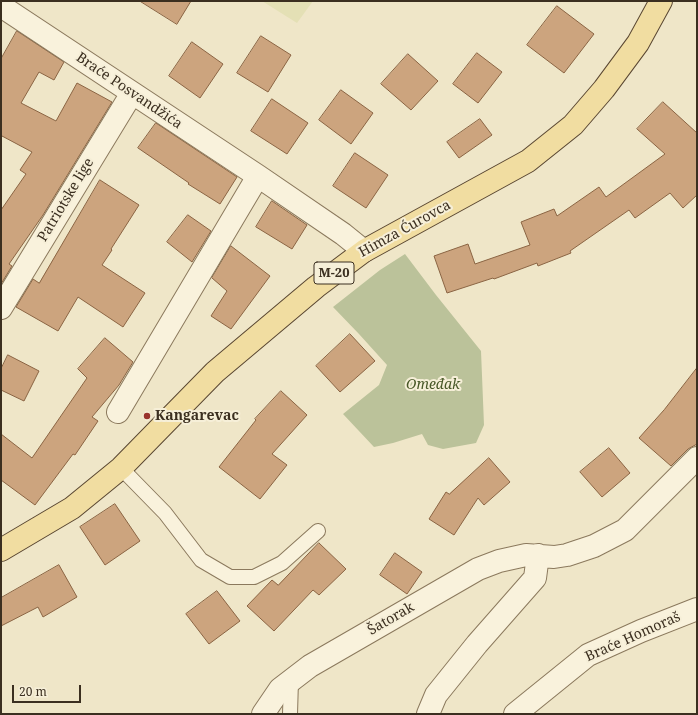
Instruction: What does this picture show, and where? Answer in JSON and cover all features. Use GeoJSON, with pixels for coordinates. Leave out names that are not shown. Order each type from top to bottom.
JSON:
{"type":"FeatureCollection","features":[{"type":"Feature","properties":{"kind":"main road","name":"Himza Ćurovca"},"geometry":{"type":"LineString","coordinates":[[1,550],[72,508],[121,468],[215,372],[316,287],[364,251],[528,162],[573,125],[604,89],[638,43],[661,1]]}},
{"type":"Feature","properties":{"kind":"street","name":"Braće Posvandžića"},"geometry":{"type":"LineString","coordinates":[[3,12],[132,93],[258,176],[343,234],[364,251]]}},
{"type":"Feature","properties":{"kind":"street","name":"Patriotske lige"},"geometry":{"type":"LineString","coordinates":[[1,308],[132,93]]}},
{"type":"Feature","properties":{"kind":"street"},"geometry":{"type":"LineString","coordinates":[[118,412],[258,176]]}},
{"type":"Feature","properties":{"kind":"street","name":"Šatorak"},"geometry":{"type":"LineString","coordinates":[[263,714],[280,689],[310,666],[478,569],[499,561],[526,555],[554,557],[567,555],[594,546],[625,530],[697,458]]}},
{"type":"Feature","properties":{"kind":"street"},"geometry":{"type":"LineString","coordinates":[[428,714],[436,695],[477,644],[535,578],[538,555]]}},
{"type":"Feature","properties":{"kind":"street","name":"Braće Homoraš"},"geometry":{"type":"LineString","coordinates":[[515,714],[588,655],[641,631],[697,609]]}},
{"type":"Feature","properties":{"kind":"lane"},"geometry":{"type":"LineString","coordinates":[[121,468],[165,513],[201,560],[230,577],[254,577],[282,563],[318,531]]}},
{"type":"Feature","properties":{"kind":"lane"},"geometry":{"type":"LineString","coordinates":[[290,714],[291,680]]}},
{"type":"Feature","properties":{"kind":"shaded area"},"geometry":{"type":"Polygon","coordinates":[[[262,1],[313,1],[297,23],[262,1]]]}},
{"type":"Feature","properties":{"kind":"green space","name":"Omeđak"},"geometry":{"type":"Polygon","coordinates":[[[405,254],[481,351],[484,425],[476,443],[443,449],[428,445],[422,434],[374,447],[343,414],[379,385],[387,365],[333,307],[380,270],[405,254]]]}},
{"type":"Feature","properties":{"kind":"building"},"geometry":{"type":"Polygon","coordinates":[[[140,1],[191,1],[177,24],[140,1]]]}},
{"type":"Feature","properties":{"kind":"building"},"geometry":{"type":"Polygon","coordinates":[[[557,6],[594,34],[564,73],[527,45],[557,6]]]}},
{"type":"Feature","properties":{"kind":"building"},"geometry":{"type":"Polygon","coordinates":[[[17,31],[64,62],[54,80],[39,72],[21,103],[56,121],[77,83],[112,102],[43,215],[9,264],[12,266],[1,284],[1,210],[26,174],[20,170],[32,152],[2,136],[1,138],[1,59],[17,31]]]}},
{"type":"Feature","properties":{"kind":"building"},"geometry":{"type":"Polygon","coordinates":[[[261,36],[291,55],[268,92],[237,73],[261,36]]]}},
{"type":"Feature","properties":{"kind":"building"},"geometry":{"type":"Polygon","coordinates":[[[192,42],[223,64],[200,98],[169,76],[192,42]]]}},
{"type":"Feature","properties":{"kind":"building"},"geometry":{"type":"Polygon","coordinates":[[[477,53],[502,72],[478,103],[453,84],[477,53]]]}},
{"type":"Feature","properties":{"kind":"building"},"geometry":{"type":"Polygon","coordinates":[[[408,54],[438,81],[411,110],[381,84],[408,54]]]}},
{"type":"Feature","properties":{"kind":"building"},"geometry":{"type":"Polygon","coordinates":[[[341,90],[373,113],[351,144],[319,120],[341,90]]]}},
{"type":"Feature","properties":{"kind":"building"},"geometry":{"type":"Polygon","coordinates":[[[272,99],[308,123],[287,154],[251,131],[272,99]]]}},
{"type":"Feature","properties":{"kind":"building"},"geometry":{"type":"Polygon","coordinates":[[[663,102],[697,133],[697,195],[683,208],[670,193],[635,218],[629,210],[570,251],[571,253],[538,266],[537,263],[494,279],[493,278],[447,293],[434,256],[468,244],[475,264],[530,245],[521,222],[554,209],[557,216],[599,187],[606,197],[665,154],[637,129],[663,102]]]}},
{"type":"Feature","properties":{"kind":"building"},"geometry":{"type":"Polygon","coordinates":[[[480,119],[492,135],[459,158],[447,142],[480,119]]]}},
{"type":"Feature","properties":{"kind":"building"},"geometry":{"type":"Polygon","coordinates":[[[156,123],[237,177],[220,204],[188,184],[189,183],[138,148],[156,123]]]}},
{"type":"Feature","properties":{"kind":"building"},"geometry":{"type":"Polygon","coordinates":[[[355,153],[388,175],[366,208],[333,186],[355,153]]]}},
{"type":"Feature","properties":{"kind":"building"},"geometry":{"type":"Polygon","coordinates":[[[100,180],[139,205],[102,265],[145,293],[123,327],[78,297],[58,331],[16,307],[33,279],[39,283],[100,180]]]}},
{"type":"Feature","properties":{"kind":"building"},"geometry":{"type":"Polygon","coordinates":[[[272,201],[307,225],[292,249],[256,227],[272,201]]]}},
{"type":"Feature","properties":{"kind":"building"},"geometry":{"type":"Polygon","coordinates":[[[188,215],[211,231],[192,262],[167,242],[188,215]]]}},
{"type":"Feature","properties":{"kind":"building"},"geometry":{"type":"Polygon","coordinates":[[[231,246],[270,276],[231,329],[211,316],[227,291],[212,278],[231,246]]]}},
{"type":"Feature","properties":{"kind":"building"},"geometry":{"type":"Polygon","coordinates":[[[350,334],[375,361],[340,392],[316,366],[350,334]]]}},
{"type":"Feature","properties":{"kind":"building"},"geometry":{"type":"Polygon","coordinates":[[[105,338],[133,362],[119,385],[92,417],[98,421],[75,455],[73,454],[35,505],[1,480],[1,434],[32,458],[87,378],[78,369],[105,338]]]}},
{"type":"Feature","properties":{"kind":"building"},"geometry":{"type":"Polygon","coordinates":[[[8,355],[39,371],[24,401],[1,390],[1,369],[8,355]]]}},
{"type":"Feature","properties":{"kind":"building"},"geometry":{"type":"Polygon","coordinates":[[[697,368],[697,444],[688,449],[671,466],[639,438],[664,410],[697,368]]]}},
{"type":"Feature","properties":{"kind":"building"},"geometry":{"type":"Polygon","coordinates":[[[281,391],[307,415],[272,454],[287,465],[260,499],[219,467],[256,420],[255,419],[281,391]]]}},
{"type":"Feature","properties":{"kind":"building"},"geometry":{"type":"Polygon","coordinates":[[[609,448],[630,473],[602,497],[580,472],[609,448]]]}},
{"type":"Feature","properties":{"kind":"building"},"geometry":{"type":"Polygon","coordinates":[[[489,458],[510,482],[484,505],[478,498],[454,535],[429,519],[446,492],[449,494],[489,458]]]}},
{"type":"Feature","properties":{"kind":"building"},"geometry":{"type":"Polygon","coordinates":[[[115,504],[140,541],[105,565],[80,527],[115,504]]]}},
{"type":"Feature","properties":{"kind":"building"},"geometry":{"type":"Polygon","coordinates":[[[319,543],[346,569],[319,595],[313,590],[274,631],[247,606],[272,580],[278,585],[319,543]]]}},
{"type":"Feature","properties":{"kind":"building"},"geometry":{"type":"Polygon","coordinates":[[[395,553],[422,572],[407,594],[380,575],[395,553]]]}},
{"type":"Feature","properties":{"kind":"building"},"geometry":{"type":"Polygon","coordinates":[[[59,565],[77,597],[43,617],[38,607],[1,626],[1,598],[59,565]]]}},
{"type":"Feature","properties":{"kind":"building"},"geometry":{"type":"Polygon","coordinates":[[[217,591],[240,621],[209,644],[186,614],[217,591]]]}},
{"type":"Feature","properties":{"kind":"place","name":"Kangarevac"},"geometry":{"type":"Point","coordinates":[147,416]}}]}
